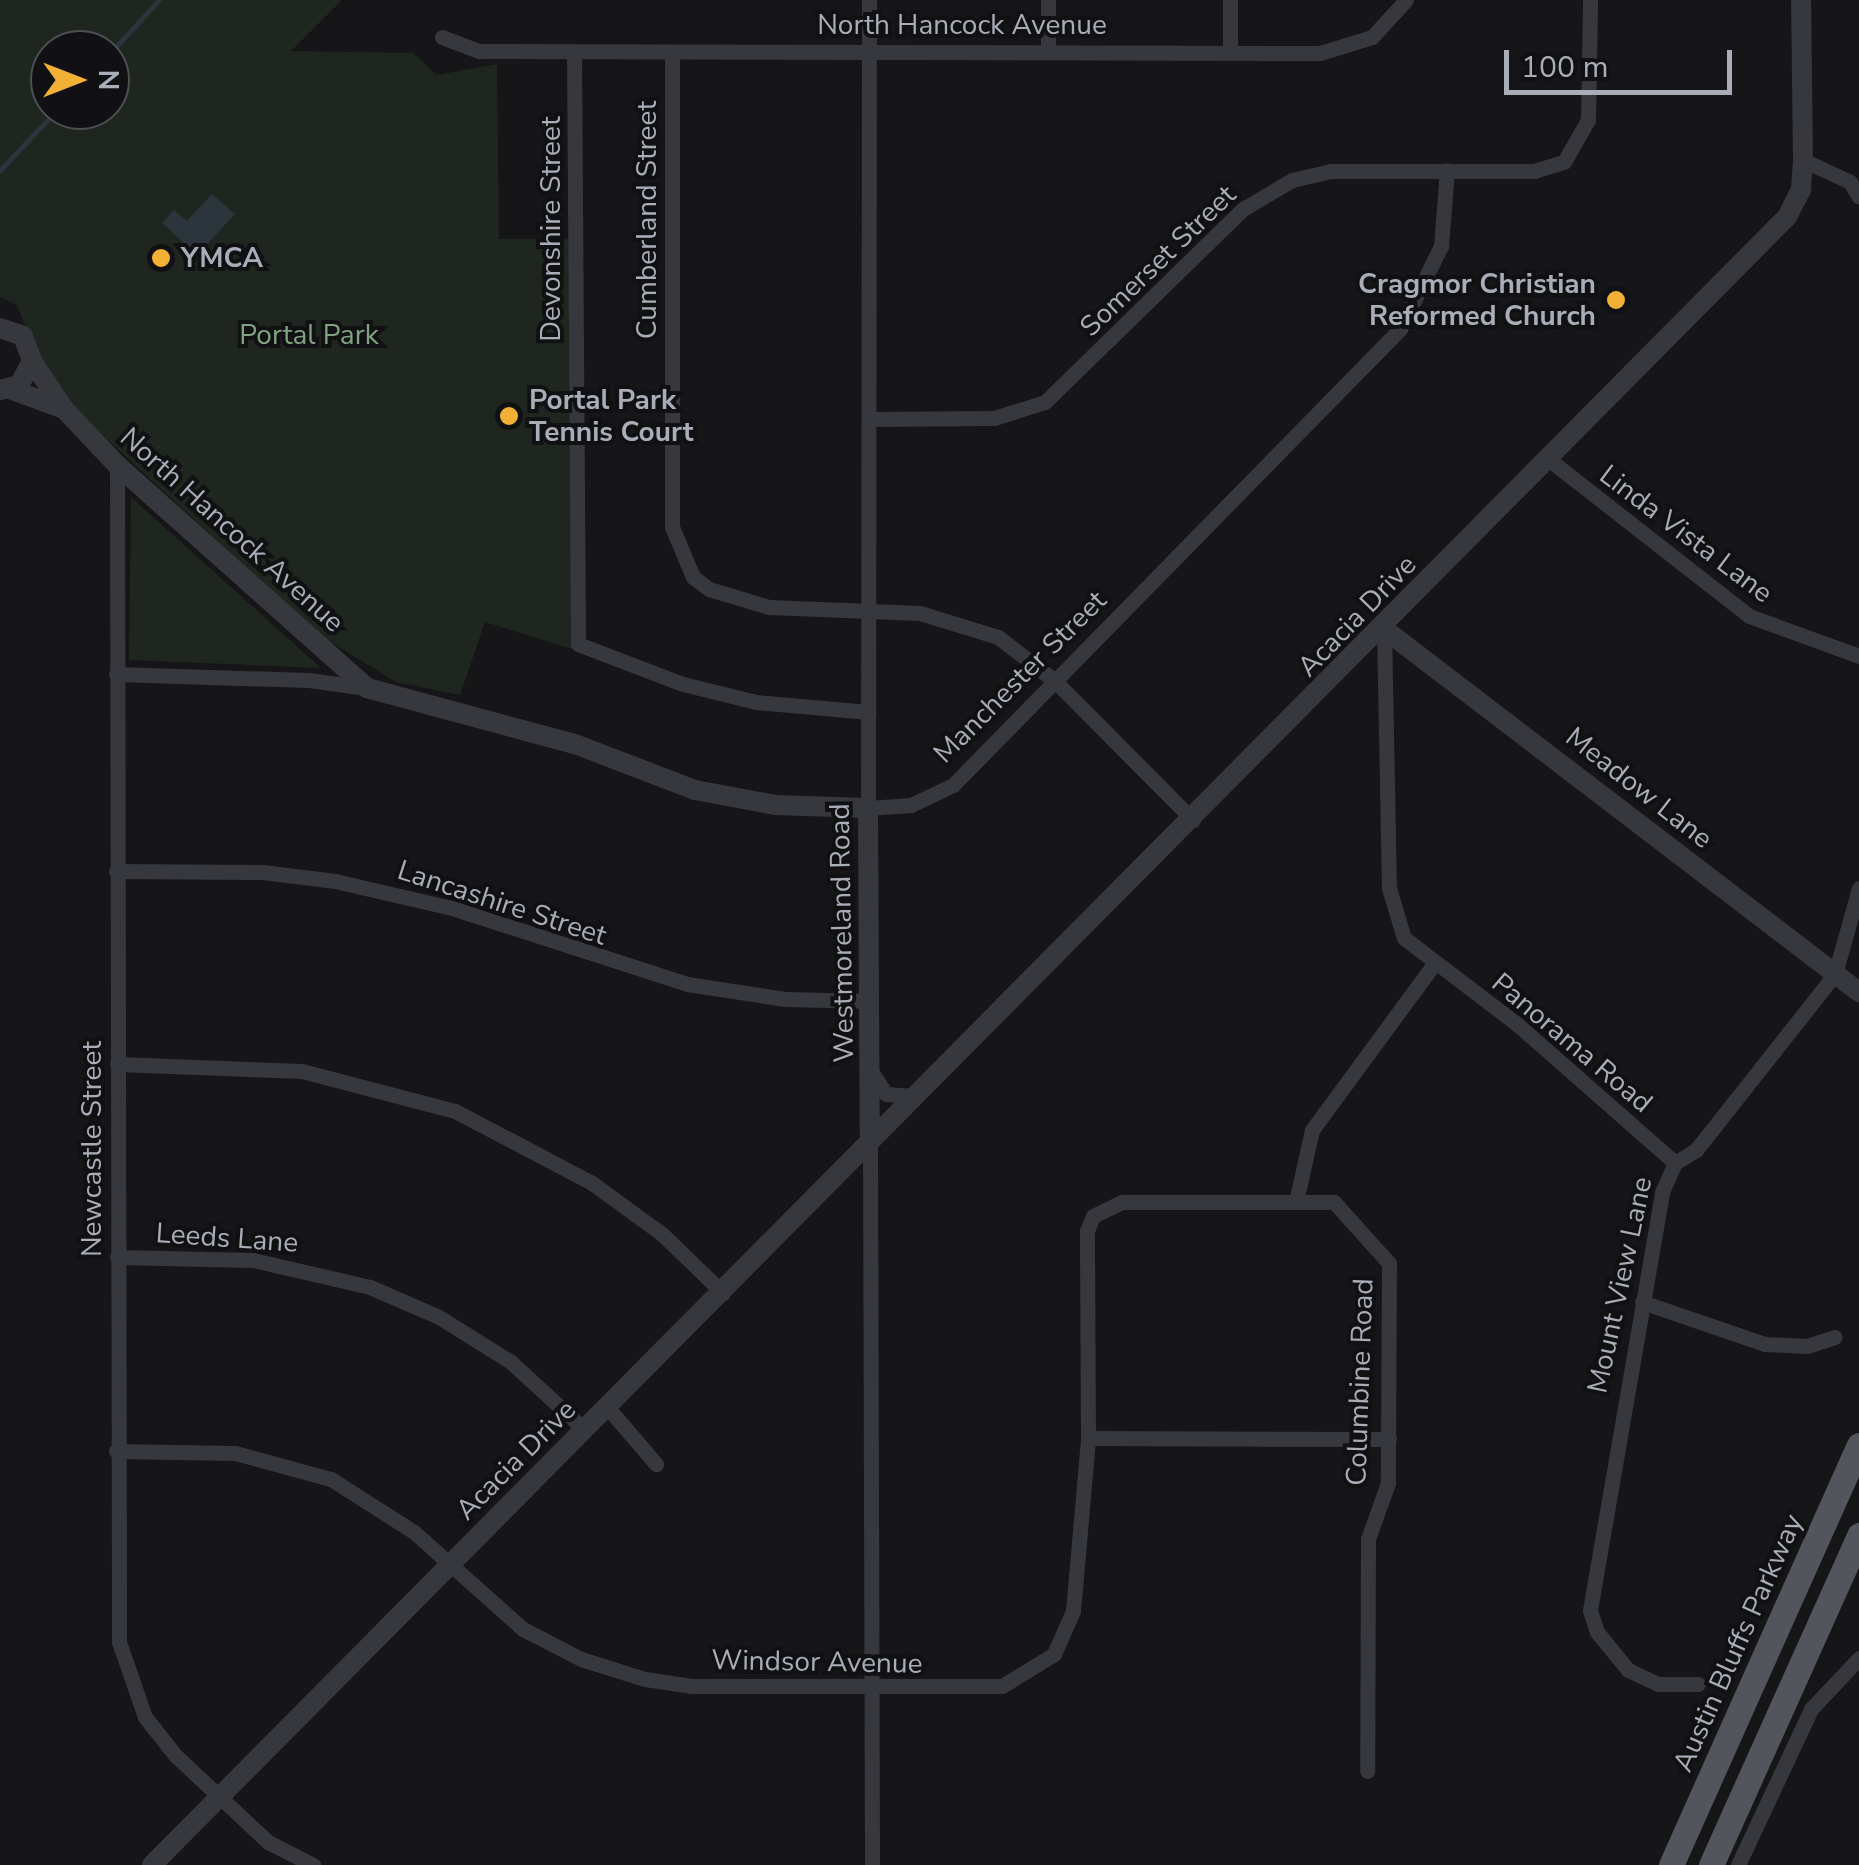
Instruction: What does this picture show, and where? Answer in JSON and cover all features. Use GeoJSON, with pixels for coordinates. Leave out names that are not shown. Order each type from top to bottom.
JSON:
{"type":"FeatureCollection","features":[{"type":"Feature","properties":{"kind":"main road","name":"Austin Bluffs Parkway"},"geometry":{"type":"LineString","coordinates":[[1671,1865],[1859,1445]]}},
{"type":"Feature","properties":{"kind":"main road"},"geometry":{"type":"LineString","coordinates":[[1711,1865],[1859,1535]]}},
{"type":"Feature","properties":{"kind":"street","name":"Westmoreland Road"},"geometry":{"type":"LineString","coordinates":[[869,0],[872,1865]]}},
{"type":"Feature","properties":{"kind":"street"},"geometry":{"type":"LineString","coordinates":[[1048,0],[1048,52]]}},
{"type":"Feature","properties":{"kind":"street"},"geometry":{"type":"LineString","coordinates":[[1230,0],[1230,53]]}},
{"type":"Feature","properties":{"kind":"street","name":"North Hancock Avenue"},"geometry":{"type":"LineString","coordinates":[[442,37],[479,51],[1320,53],[1354,46],[1387,25],[1406,0]]}},
{"type":"Feature","properties":{"kind":"street","name":"Somerset Street"},"geometry":{"type":"LineString","coordinates":[[869,419],[994,418],[1030,410],[1061,392],[1226,225],[1274,188],[1330,171],[1534,171],[1575,152],[1588,120],[1590,0]]}},
{"type":"Feature","properties":{"kind":"street"},"geometry":{"type":"LineString","coordinates":[[1801,0],[1803,160],[1836,173],[1859,197]]}},
{"type":"Feature","properties":{"kind":"street","name":"Devonshire Street"},"geometry":{"type":"LineString","coordinates":[[574,52],[578,644],[683,684],[756,702],[869,712]]}},
{"type":"Feature","properties":{"kind":"street","name":"Cumberland Street"},"geometry":{"type":"LineString","coordinates":[[672,54],[675,545],[693,577],[739,601],[870,613],[920,613],[972,624],[1055,681],[1193,820]]}},
{"type":"Feature","properties":{"kind":"street","name":"Acacia Drive"},"geometry":{"type":"LineString","coordinates":[[152,1865],[1384,629],[1547,458],[1787,217],[1801,189],[1803,160]]}},
{"type":"Feature","properties":{"kind":"street","name":"Manchester Street"},"geometry":{"type":"LineString","coordinates":[[116,674],[258,677],[367,688],[575,744],[695,790],[776,805],[868,808],[939,794],[1400,329],[1442,246],[1448,170]]}},
{"type":"Feature","properties":{"kind":"street","name":"North Hancock Avenue"},"geometry":{"type":"LineString","coordinates":[[0,328],[22,336],[32,361],[64,409],[117,465],[367,688]]}},
{"type":"Feature","properties":{"kind":"street","name":"North Hancock Avenue"},"geometry":{"type":"LineString","coordinates":[[5,390],[26,378],[32,361]]}},
{"type":"Feature","properties":{"kind":"street","name":"North Hancock Avenue"},"geometry":{"type":"LineString","coordinates":[[5,390],[64,409]]}},
{"type":"Feature","properties":{"kind":"street","name":"Linda Vista Lane"},"geometry":{"type":"LineString","coordinates":[[1547,458],[1749,616],[1859,656]]}},
{"type":"Feature","properties":{"kind":"street","name":"Newcastle Street"},"geometry":{"type":"LineString","coordinates":[[117,465],[116,1451],[124,1667],[145,1717],[219,1801],[268,1842],[313,1865]]}},
{"type":"Feature","properties":{"kind":"street"},"geometry":{"type":"LineString","coordinates":[[1296,1202],[1312,1130],[1434,964],[1404,938],[1392,908],[1384,629]]}},
{"type":"Feature","properties":{"kind":"street","name":"Meadow Lane"},"geometry":{"type":"LineString","coordinates":[[1384,629],[1859,992]]}},
{"type":"Feature","properties":{"kind":"street","name":"Lancashire Street"},"geometry":{"type":"LineString","coordinates":[[116,871],[262,872],[335,881],[452,908],[687,984],[785,999],[870,1001]]}},
{"type":"Feature","properties":{"kind":"street","name":"Mount View Lane"},"geometry":{"type":"LineString","coordinates":[[1698,1684],[1658,1684],[1628,1670],[1597,1632],[1590,1610],[1662,1192],[1675,1164],[1696,1150],[1835,974],[1859,888]]}},
{"type":"Feature","properties":{"kind":"street","name":"Panorama Road"},"geometry":{"type":"LineString","coordinates":[[1434,964],[1517,1024],[1675,1164]]}},
{"type":"Feature","properties":{"kind":"street"},"geometry":{"type":"LineString","coordinates":[[117,1064],[302,1071],[454,1111],[603,1191],[662,1234],[722,1292]]}},
{"type":"Feature","properties":{"kind":"street"},"geometry":{"type":"LineString","coordinates":[[871,1071],[886,1094],[921,1095]]}},
{"type":"Feature","properties":{"kind":"street","name":"Columbine Road"},"geometry":{"type":"LineString","coordinates":[[1088,1438],[1087,1230],[1093,1216],[1122,1202],[1334,1202],[1388,1263],[1388,1483],[1368,1539],[1366,1771]]}},
{"type":"Feature","properties":{"kind":"street","name":"Leeds Lane"},"geometry":{"type":"LineString","coordinates":[[117,1257],[254,1260],[370,1288],[439,1317],[512,1362],[585,1430]]}},
{"type":"Feature","properties":{"kind":"street"},"geometry":{"type":"LineString","coordinates":[[1642,1302],[1783,1348],[1835,1337]]}},
{"type":"Feature","properties":{"kind":"street"},"geometry":{"type":"LineString","coordinates":[[608,1408],[656,1464]]}},
{"type":"Feature","properties":{"kind":"street"},"geometry":{"type":"LineString","coordinates":[[1088,1438],[1389,1439]]}},
{"type":"Feature","properties":{"kind":"street","name":"Windsor Avenue"},"geometry":{"type":"LineString","coordinates":[[116,1451],[222,1452],[305,1469],[390,1513],[523,1629],[611,1670],[692,1686],[872,1688],[1002,1686],[1054,1654],[1078,1580],[1088,1438]]}},
{"type":"Feature","properties":{"kind":"street"},"geometry":{"type":"LineString","coordinates":[[1738,1865],[1811,1709],[1859,1658]]}},
{"type":"Feature","properties":{"kind":"green space","name":"Portal Park"},"geometry":{"type":"Polygon","coordinates":[[[0,0],[342,0],[291,51],[413,53],[437,75],[497,64],[499,239],[570,239],[572,649],[485,622],[460,695],[396,682],[321,636],[88,422],[43,370],[17,305],[0,297],[0,0]]]}},
{"type":"Feature","properties":{"kind":"green space"},"geometry":{"type":"Polygon","coordinates":[[[131,497],[321,668],[129,660],[131,497]]]}},
{"type":"Feature","properties":{"kind":"shaded area"},"geometry":{"type":"Polygon","coordinates":[[[212,194],[235,214],[197,255],[162,223],[174,210],[187,221],[212,194]]]}},
{"type":"Feature","properties":{"kind":"waterway"},"geometry":{"type":"LineString","coordinates":[[130,31],[159,0]]}},
{"type":"Feature","properties":{"kind":"waterway"},"geometry":{"type":"LineString","coordinates":[[0,170],[38,130]]}},
{"type":"Feature","properties":{"kind":"place","name":"YMCA"},"geometry":{"type":"Point","coordinates":[161,258]}},
{"type":"Feature","properties":{"kind":"place","name":"Cragmor Christian Reformed Church"},"geometry":{"type":"Point","coordinates":[1616,300]}},
{"type":"Feature","properties":{"kind":"place","name":"Portal Park Tennis Court"},"geometry":{"type":"Point","coordinates":[509,416]}}]}
